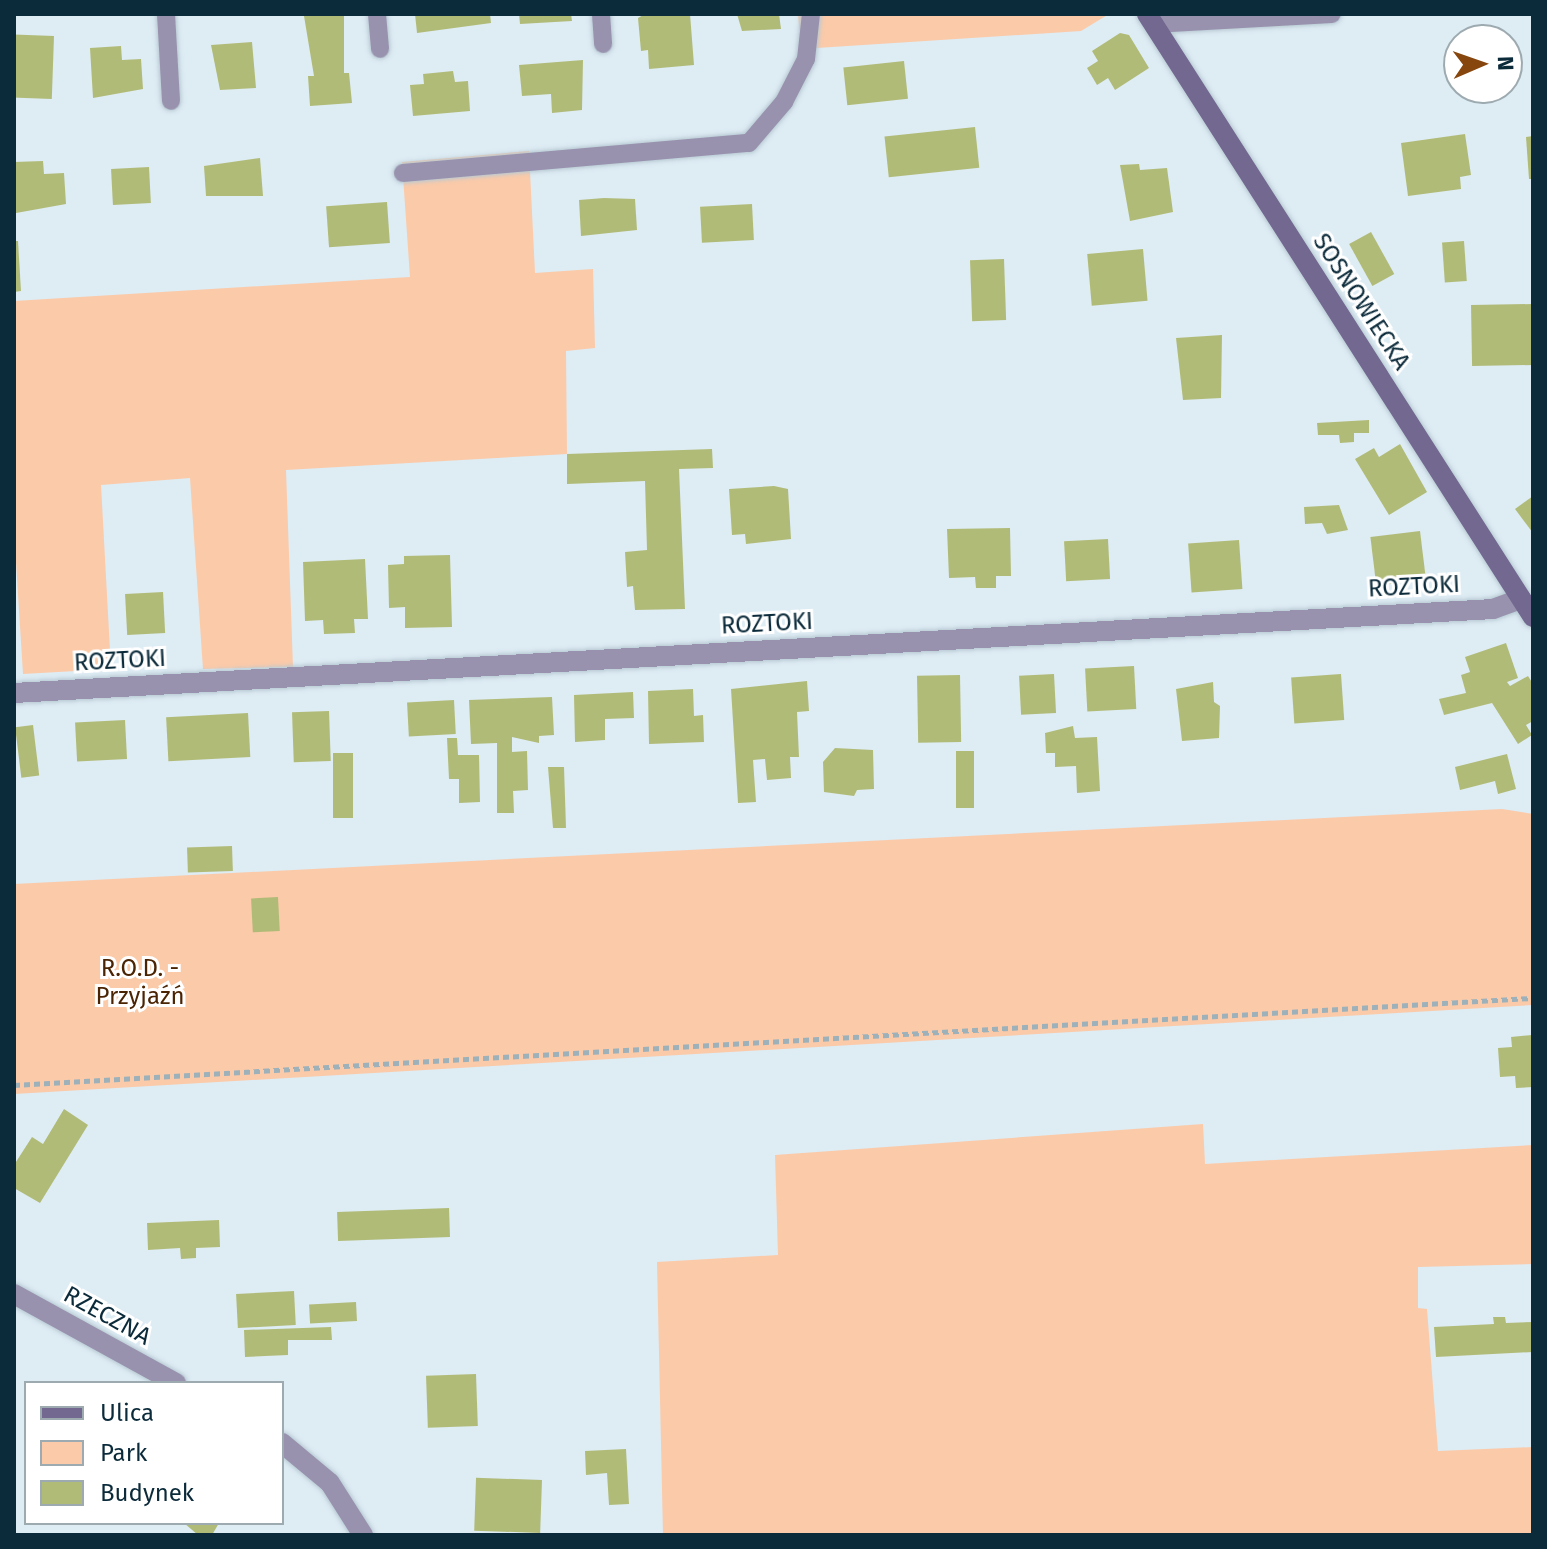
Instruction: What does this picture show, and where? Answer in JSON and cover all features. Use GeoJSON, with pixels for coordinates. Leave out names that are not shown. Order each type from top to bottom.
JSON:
{"type":"FeatureCollection","features":[{"type":"Feature","properties":{"kind":"street","name":"SOSNOWIECKA"},"geometry":{"type":"LineString","coordinates":[[1150,19],[1533,617]]}},
{"type":"Feature","properties":{"kind":"street","name":"ROZTOKI"},"geometry":{"type":"LineString","coordinates":[[14,693],[1493,609],[1521,599]]}},
{"type":"Feature","properties":{"kind":"street","name":"RZECZNA"},"geometry":{"type":"LineString","coordinates":[[14,1294],[172,1381]]}},
{"type":"Feature","properties":{"kind":"street"},"geometry":{"type":"LineString","coordinates":[[284,1445],[330,1483],[363,1535]]}},
{"type":"Feature","properties":{"kind":"lane"},"geometry":{"type":"LineString","coordinates":[[166,14],[171,101]]}},
{"type":"Feature","properties":{"kind":"lane"},"geometry":{"type":"LineString","coordinates":[[377,14],[380,49]]}},
{"type":"Feature","properties":{"kind":"lane"},"geometry":{"type":"LineString","coordinates":[[601,14],[603,44]]}},
{"type":"Feature","properties":{"kind":"lane"},"geometry":{"type":"LineString","coordinates":[[403,173],[749,143],[784,102],[806,59],[811,14]]}},
{"type":"Feature","properties":{"kind":"lane"},"geometry":{"type":"LineString","coordinates":[[1150,19],[1332,14]]}},
{"type":"Feature","properties":{"kind":"path"},"geometry":{"type":"LineString","coordinates":[[14,1085],[1533,998]]}},
{"type":"Feature","properties":{"kind":"green space"},"geometry":{"type":"Polygon","coordinates":[[[798,14],[1109,14],[1081,31],[801,49],[798,14]]]}},
{"type":"Feature","properties":{"kind":"green space"},"geometry":{"type":"Polygon","coordinates":[[[529,151],[535,273],[593,269],[595,348],[566,351],[567,454],[286,470],[293,667],[203,669],[190,478],[101,485],[111,669],[23,674],[14,530],[14,301],[410,277],[402,162],[529,151]]]}},
{"type":"Feature","properties":{"kind":"green space","name":"R.O.D. - Przyjaźń"},"geometry":{"type":"Polygon","coordinates":[[[1502,809],[1533,814],[1533,1005],[14,1094],[14,884],[1502,809]]]}},
{"type":"Feature","properties":{"kind":"green space"},"geometry":{"type":"Polygon","coordinates":[[[1203,1124],[1205,1164],[1533,1145],[1533,1264],[1418,1267],[1418,1308],[1427,1309],[1438,1451],[1533,1447],[1533,1535],[663,1535],[657,1262],[778,1255],[775,1155],[1203,1124]]]}},
{"type":"Feature","properties":{"kind":"building"},"geometry":{"type":"Polygon","coordinates":[[[344,14],[344,73],[349,73],[352,103],[310,106],[308,76],[314,76],[304,16],[344,14]]]}},
{"type":"Feature","properties":{"kind":"building"},"geometry":{"type":"Polygon","coordinates":[[[415,14],[490,14],[491,23],[417,33],[415,14]]]}},
{"type":"Feature","properties":{"kind":"building"},"geometry":{"type":"Polygon","coordinates":[[[519,14],[571,14],[572,21],[520,24],[519,14]]]}},
{"type":"Feature","properties":{"kind":"building"},"geometry":{"type":"Polygon","coordinates":[[[645,14],[690,14],[694,65],[649,69],[648,50],[641,51],[638,18],[645,14]]]}},
{"type":"Feature","properties":{"kind":"building"},"geometry":{"type":"Polygon","coordinates":[[[737,14],[779,14],[781,29],[742,31],[737,14]]]}},
{"type":"Feature","properties":{"kind":"building"},"geometry":{"type":"Polygon","coordinates":[[[1120,33],[1129,35],[1149,68],[1115,90],[1108,78],[1097,85],[1087,68],[1098,61],[1092,51],[1120,33]]]}},
{"type":"Feature","properties":{"kind":"building"},"geometry":{"type":"Polygon","coordinates":[[[14,35],[54,36],[52,99],[14,98],[14,35]]]}},
{"type":"Feature","properties":{"kind":"building"},"geometry":{"type":"Polygon","coordinates":[[[252,42],[256,88],[220,90],[211,45],[252,42]]]}},
{"type":"Feature","properties":{"kind":"building"},"geometry":{"type":"Polygon","coordinates":[[[121,46],[122,60],[141,59],[143,89],[93,98],[90,48],[121,46]]]}},
{"type":"Feature","properties":{"kind":"building"},"geometry":{"type":"Polygon","coordinates":[[[583,60],[582,110],[552,113],[551,94],[522,96],[519,65],[583,60]]]}},
{"type":"Feature","properties":{"kind":"building"},"geometry":{"type":"Polygon","coordinates":[[[904,61],[908,99],[847,105],[843,67],[904,61]]]}},
{"type":"Feature","properties":{"kind":"building"},"geometry":{"type":"Polygon","coordinates":[[[453,71],[455,82],[468,81],[470,111],[413,116],[410,85],[424,84],[423,74],[453,71]]]}},
{"type":"Feature","properties":{"kind":"building"},"geometry":{"type":"Polygon","coordinates":[[[975,127],[979,168],[889,177],[884,137],[975,127]]]}},
{"type":"Feature","properties":{"kind":"building"},"geometry":{"type":"Polygon","coordinates":[[[1465,134],[1471,175],[1460,177],[1461,189],[1408,196],[1401,143],[1465,134]]]}},
{"type":"Feature","properties":{"kind":"building"},"geometry":{"type":"Polygon","coordinates":[[[1533,136],[1533,179],[1529,179],[1526,137],[1533,136]]]}},
{"type":"Feature","properties":{"kind":"building"},"geometry":{"type":"Polygon","coordinates":[[[260,158],[263,196],[206,196],[204,166],[260,158]]]}},
{"type":"Feature","properties":{"kind":"building"},"geometry":{"type":"Polygon","coordinates":[[[43,161],[44,174],[64,173],[66,204],[16,213],[14,162],[43,161]]]}},
{"type":"Feature","properties":{"kind":"building"},"geometry":{"type":"Polygon","coordinates":[[[1139,164],[1140,170],[1167,168],[1173,212],[1130,221],[1120,165],[1139,164]]]}},
{"type":"Feature","properties":{"kind":"building"},"geometry":{"type":"Polygon","coordinates":[[[149,167],[151,203],[113,205],[111,169],[149,167]]]}},
{"type":"Feature","properties":{"kind":"building"},"geometry":{"type":"Polygon","coordinates":[[[635,199],[637,230],[581,236],[579,200],[635,199]]]}},
{"type":"Feature","properties":{"kind":"building"},"geometry":{"type":"Polygon","coordinates":[[[387,202],[390,243],[329,247],[326,206],[387,202]]]}},
{"type":"Feature","properties":{"kind":"building"},"geometry":{"type":"Polygon","coordinates":[[[752,204],[754,240],[702,243],[700,207],[752,204]]]}},
{"type":"Feature","properties":{"kind":"building"},"geometry":{"type":"Polygon","coordinates":[[[1371,232],[1394,274],[1372,286],[1349,244],[1371,232]]]}},
{"type":"Feature","properties":{"kind":"building"},"geometry":{"type":"Polygon","coordinates":[[[14,241],[18,241],[21,291],[14,292],[14,241]]]}},
{"type":"Feature","properties":{"kind":"building"},"geometry":{"type":"Polygon","coordinates":[[[1464,241],[1467,281],[1445,282],[1442,243],[1464,241]]]}},
{"type":"Feature","properties":{"kind":"building"},"geometry":{"type":"Polygon","coordinates":[[[1143,249],[1148,301],[1092,306],[1087,254],[1143,249]]]}},
{"type":"Feature","properties":{"kind":"building"},"geometry":{"type":"Polygon","coordinates":[[[1004,259],[1006,320],[972,321],[970,260],[1004,259]]]}},
{"type":"Feature","properties":{"kind":"building"},"geometry":{"type":"Polygon","coordinates":[[[1532,304],[1533,365],[1472,366],[1471,305],[1532,304]]]}},
{"type":"Feature","properties":{"kind":"building"},"geometry":{"type":"Polygon","coordinates":[[[1222,335],[1221,398],[1183,400],[1176,338],[1222,335]]]}},
{"type":"Feature","properties":{"kind":"building"},"geometry":{"type":"Polygon","coordinates":[[[1369,420],[1369,433],[1354,433],[1354,442],[1340,443],[1339,435],[1318,435],[1317,423],[1369,420]]]}},
{"type":"Feature","properties":{"kind":"building"},"geometry":{"type":"Polygon","coordinates":[[[1400,444],[1427,492],[1389,515],[1355,459],[1374,448],[1379,457],[1400,444]]]}},
{"type":"Feature","properties":{"kind":"building"},"geometry":{"type":"Polygon","coordinates":[[[712,449],[713,468],[679,469],[685,609],[635,610],[633,586],[627,587],[625,552],[647,550],[645,481],[567,484],[567,454],[712,449]]]}},
{"type":"Feature","properties":{"kind":"building"},"geometry":{"type":"Polygon","coordinates":[[[774,486],[788,489],[791,539],[746,544],[745,534],[732,535],[729,489],[774,486]]]}},
{"type":"Feature","properties":{"kind":"building"},"geometry":{"type":"Polygon","coordinates":[[[1533,496],[1533,533],[1515,509],[1533,496]]]}},
{"type":"Feature","properties":{"kind":"building"},"geometry":{"type":"Polygon","coordinates":[[[1339,505],[1348,530],[1327,534],[1322,523],[1305,524],[1304,507],[1339,505]]]}},
{"type":"Feature","properties":{"kind":"building"},"geometry":{"type":"Polygon","coordinates":[[[1010,528],[1011,576],[996,576],[996,588],[976,588],[975,577],[949,578],[947,529],[1010,528]]]}},
{"type":"Feature","properties":{"kind":"building"},"geometry":{"type":"Polygon","coordinates":[[[1420,531],[1426,580],[1376,586],[1370,537],[1420,531]]]}},
{"type":"Feature","properties":{"kind":"building"},"geometry":{"type":"Polygon","coordinates":[[[1108,539],[1110,579],[1066,581],[1064,541],[1108,539]]]}},
{"type":"Feature","properties":{"kind":"building"},"geometry":{"type":"Polygon","coordinates":[[[1239,540],[1242,589],[1192,592],[1188,544],[1239,540]]]}},
{"type":"Feature","properties":{"kind":"building"},"geometry":{"type":"Polygon","coordinates":[[[450,555],[452,627],[405,628],[405,607],[389,608],[388,565],[404,564],[404,556],[450,555]]]}},
{"type":"Feature","properties":{"kind":"building"},"geometry":{"type":"Polygon","coordinates":[[[365,559],[368,619],[354,619],[355,633],[324,634],[323,620],[305,621],[303,562],[365,559]]]}},
{"type":"Feature","properties":{"kind":"building"},"geometry":{"type":"Polygon","coordinates":[[[163,592],[165,633],[127,635],[125,594],[163,592]]]}},
{"type":"Feature","properties":{"kind":"building"},"geometry":{"type":"Polygon","coordinates":[[[1506,643],[1518,678],[1507,682],[1510,686],[1528,676],[1533,684],[1533,721],[1526,725],[1532,735],[1518,744],[1492,703],[1444,715],[1439,699],[1466,693],[1461,675],[1470,672],[1465,657],[1506,643]]]}},
{"type":"Feature","properties":{"kind":"building"},"geometry":{"type":"Polygon","coordinates":[[[1134,666],[1136,709],[1087,712],[1085,669],[1134,666]]]}},
{"type":"Feature","properties":{"kind":"building"},"geometry":{"type":"Polygon","coordinates":[[[1054,674],[1056,713],[1021,715],[1019,676],[1054,674]]]}},
{"type":"Feature","properties":{"kind":"building"},"geometry":{"type":"Polygon","coordinates":[[[1341,674],[1344,720],[1294,723],[1291,677],[1341,674]]]}},
{"type":"Feature","properties":{"kind":"building"},"geometry":{"type":"Polygon","coordinates":[[[960,675],[961,742],[918,743],[917,676],[960,675]]]}},
{"type":"Feature","properties":{"kind":"building"},"geometry":{"type":"Polygon","coordinates":[[[807,681],[809,711],[797,712],[799,757],[790,757],[791,778],[767,780],[765,759],[753,760],[756,802],[738,803],[731,689],[807,681]]]}},
{"type":"Feature","properties":{"kind":"building"},"geometry":{"type":"Polygon","coordinates":[[[1213,682],[1214,702],[1220,706],[1219,738],[1182,741],[1176,689],[1213,682]]]}},
{"type":"Feature","properties":{"kind":"building"},"geometry":{"type":"Polygon","coordinates":[[[693,689],[694,716],[703,715],[704,742],[649,744],[648,691],[693,689]]]}},
{"type":"Feature","properties":{"kind":"building"},"geometry":{"type":"Polygon","coordinates":[[[633,692],[634,718],[605,719],[605,740],[575,742],[574,695],[633,692]]]}},
{"type":"Feature","properties":{"kind":"building"},"geometry":{"type":"Polygon","coordinates":[[[552,697],[554,735],[539,736],[539,743],[512,737],[512,752],[527,751],[528,790],[513,791],[514,813],[497,813],[497,743],[471,744],[469,700],[552,697]]]}},
{"type":"Feature","properties":{"kind":"building"},"geometry":{"type":"Polygon","coordinates":[[[454,700],[456,734],[409,736],[407,702],[454,700]]]}},
{"type":"Feature","properties":{"kind":"building"},"geometry":{"type":"Polygon","coordinates":[[[329,711],[331,761],[294,762],[292,712],[329,711]]]}},
{"type":"Feature","properties":{"kind":"building"},"geometry":{"type":"Polygon","coordinates":[[[248,713],[250,757],[168,761],[166,717],[248,713]]]}},
{"type":"Feature","properties":{"kind":"building"},"geometry":{"type":"Polygon","coordinates":[[[125,720],[127,759],[77,762],[75,723],[125,720]]]}},
{"type":"Feature","properties":{"kind":"building"},"geometry":{"type":"Polygon","coordinates":[[[33,725],[39,776],[21,778],[15,727],[33,725]]]}},
{"type":"Feature","properties":{"kind":"building"},"geometry":{"type":"Polygon","coordinates":[[[1073,726],[1075,738],[1097,737],[1100,791],[1077,793],[1076,766],[1055,767],[1055,753],[1046,753],[1045,733],[1073,726]]]}},
{"type":"Feature","properties":{"kind":"building"},"geometry":{"type":"Polygon","coordinates":[[[447,738],[457,738],[458,755],[479,755],[480,802],[459,803],[459,779],[449,779],[447,738]]]}},
{"type":"Feature","properties":{"kind":"building"},"geometry":{"type":"Polygon","coordinates":[[[835,748],[873,750],[874,789],[857,790],[854,796],[824,792],[823,762],[835,748]]]}},
{"type":"Feature","properties":{"kind":"building"},"geometry":{"type":"Polygon","coordinates":[[[956,751],[974,751],[974,808],[956,808],[956,751]]]}},
{"type":"Feature","properties":{"kind":"building"},"geometry":{"type":"Polygon","coordinates":[[[333,753],[353,753],[353,818],[333,818],[333,753]]]}},
{"type":"Feature","properties":{"kind":"building"},"geometry":{"type":"Polygon","coordinates":[[[1507,754],[1516,789],[1498,794],[1495,781],[1460,790],[1455,767],[1507,754]]]}},
{"type":"Feature","properties":{"kind":"building"},"geometry":{"type":"Polygon","coordinates":[[[548,767],[564,767],[566,828],[553,828],[548,767]]]}},
{"type":"Feature","properties":{"kind":"building"},"geometry":{"type":"Polygon","coordinates":[[[232,846],[233,871],[188,873],[187,848],[232,846]]]}},
{"type":"Feature","properties":{"kind":"building"},"geometry":{"type":"Polygon","coordinates":[[[278,897],[280,931],[253,932],[251,898],[278,897]]]}},
{"type":"Feature","properties":{"kind":"building"},"geometry":{"type":"Polygon","coordinates":[[[1532,1035],[1533,1087],[1516,1088],[1515,1076],[1500,1077],[1498,1048],[1512,1047],[1511,1037],[1532,1035]]]}},
{"type":"Feature","properties":{"kind":"building"},"geometry":{"type":"Polygon","coordinates":[[[64,1109],[88,1125],[40,1203],[14,1188],[14,1165],[32,1137],[43,1144],[64,1109]]]}},
{"type":"Feature","properties":{"kind":"building"},"geometry":{"type":"Polygon","coordinates":[[[449,1208],[450,1237],[338,1241],[337,1212],[449,1208]]]}},
{"type":"Feature","properties":{"kind":"building"},"geometry":{"type":"Polygon","coordinates":[[[219,1220],[220,1247],[196,1248],[196,1258],[181,1259],[180,1248],[148,1250],[147,1223],[219,1220]]]}},
{"type":"Feature","properties":{"kind":"building"},"geometry":{"type":"Polygon","coordinates":[[[294,1291],[296,1325],[238,1328],[236,1294],[294,1291]]]}},
{"type":"Feature","properties":{"kind":"building"},"geometry":{"type":"Polygon","coordinates":[[[356,1302],[357,1321],[310,1323],[309,1304],[356,1302]]]}},
{"type":"Feature","properties":{"kind":"building"},"geometry":{"type":"Polygon","coordinates":[[[1493,1317],[1505,1317],[1506,1323],[1533,1322],[1533,1352],[1436,1357],[1434,1327],[1494,1324],[1493,1317]]]}},
{"type":"Feature","properties":{"kind":"building"},"geometry":{"type":"Polygon","coordinates":[[[331,1327],[332,1340],[288,1340],[288,1355],[245,1357],[244,1330],[331,1327]]]}},
{"type":"Feature","properties":{"kind":"building"},"geometry":{"type":"Polygon","coordinates":[[[476,1374],[478,1426],[428,1428],[426,1376],[476,1374]]]}},
{"type":"Feature","properties":{"kind":"building"},"geometry":{"type":"Polygon","coordinates":[[[626,1449],[629,1504],[609,1505],[607,1473],[586,1475],[585,1451],[626,1449]]]}},
{"type":"Feature","properties":{"kind":"building"},"geometry":{"type":"Polygon","coordinates":[[[476,1478],[542,1480],[540,1533],[474,1531],[476,1478]]]}},
{"type":"Feature","properties":{"kind":"building"},"geometry":{"type":"Polygon","coordinates":[[[186,1525],[218,1525],[212,1535],[198,1535],[186,1525]]]}}]}
